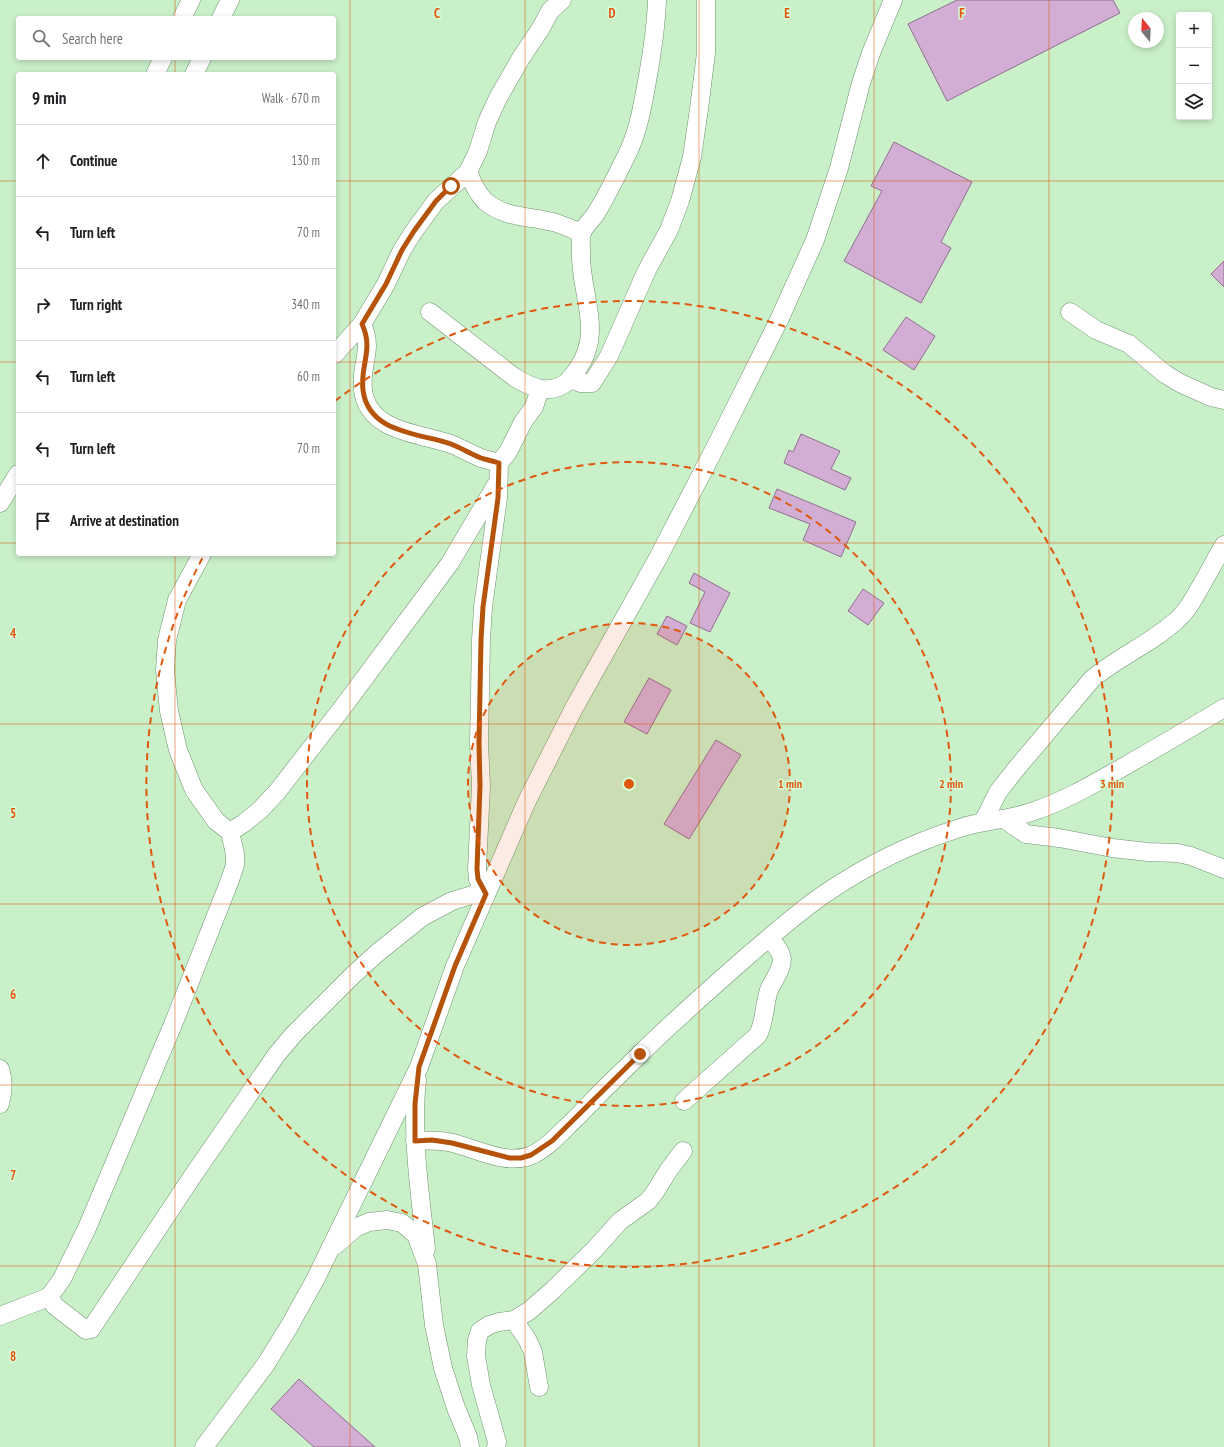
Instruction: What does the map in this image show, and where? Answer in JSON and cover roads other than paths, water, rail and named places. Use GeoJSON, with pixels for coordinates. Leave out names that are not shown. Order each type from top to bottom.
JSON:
{"type":"FeatureCollection","features":[{"type":"Feature","properties":{"kind":"street"},"geometry":{"type":"LineString","coordinates":[[183,16],[191,0]]}},
{"type":"Feature","properties":{"kind":"street"},"geometry":{"type":"LineString","coordinates":[[222,16],[230,0]]}},
{"type":"Feature","properties":{"kind":"street"},"geometry":{"type":"LineString","coordinates":[[336,354],[362,324],[386,284],[402,250],[414,231],[436,201],[468,172],[478,151],[487,122],[498,98],[550,11],[562,0]]}},
{"type":"Feature","properties":{"kind":"street"},"geometry":{"type":"LineString","coordinates":[[430,312],[514,377],[526,384],[540,389],[554,388],[564,384],[570,379],[582,363],[590,344],[590,330],[589,310],[583,281],[581,258],[582,233],[598,211],[630,147],[640,121],[653,45],[657,0]]}},
{"type":"Feature","properties":{"kind":"street"},"geometry":{"type":"LineString","coordinates":[[570,379],[581,383],[592,383],[605,363],[647,270],[669,230],[680,201],[692,157],[699,109],[706,53],[706,0]]}},
{"type":"Feature","properties":{"kind":"street"},"geometry":{"type":"LineString","coordinates":[[204,1447],[266,1364],[293,1319],[330,1250],[419,1067],[455,966],[527,801],[574,708],[661,551],[720,440],[782,312],[815,240],[840,168],[870,53],[893,0]]}},
{"type":"Feature","properties":{"kind":"street"},"geometry":{"type":"LineString","coordinates":[[156,72],[162,60]]}},
{"type":"Feature","properties":{"kind":"street"},"geometry":{"type":"LineString","coordinates":[[195,72],[201,60]]}},
{"type":"Feature","properties":{"kind":"street"},"geometry":{"type":"LineString","coordinates":[[468,172],[474,186],[485,201],[495,207],[510,214],[529,219],[552,222],[567,226],[582,233]]}},
{"type":"Feature","properties":{"kind":"street"},"geometry":{"type":"LineString","coordinates":[[1070,312],[1096,330],[1129,344],[1165,374],[1180,383],[1211,397],[1224,400]]}},
{"type":"Feature","properties":{"kind":"street"},"geometry":{"type":"LineString","coordinates":[[362,324],[367,334],[368,345],[363,375],[363,390],[367,405],[373,414],[383,422],[406,433],[452,445],[482,458],[499,463]]}},
{"type":"Feature","properties":{"kind":"street"},"geometry":{"type":"LineString","coordinates":[[486,894],[478,879],[477,869],[480,786],[479,743],[481,640],[483,607],[496,514],[499,463],[508,452],[523,422],[534,406],[540,389]]}},
{"type":"Feature","properties":{"kind":"street"},"geometry":{"type":"LineString","coordinates":[[0,503],[16,477]]}},
{"type":"Feature","properties":{"kind":"street"},"geometry":{"type":"LineString","coordinates":[[230,832],[260,810],[343,707],[450,563],[498,481]]}},
{"type":"Feature","properties":{"kind":"street"},"geometry":{"type":"LineString","coordinates":[[983,822],[998,792],[1092,680],[1106,667],[1137,649],[1180,618],[1189,606],[1224,545]]}},
{"type":"Feature","properties":{"kind":"street"},"geometry":{"type":"LineString","coordinates":[[0,1316],[49,1298],[62,1279],[87,1228],[174,1022],[220,905],[234,865],[235,854],[230,832],[216,821],[194,790],[178,750],[169,711],[166,670],[167,640],[177,600],[201,556]]}},
{"type":"Feature","properties":{"kind":"street"},"geometry":{"type":"LineString","coordinates":[[415,1141],[432,1140],[452,1143],[510,1158],[521,1158],[531,1155],[552,1141],[702,995],[806,908],[856,874],[893,854],[931,838],[983,822],[1004,819],[1032,812],[1058,802],[1083,790],[1224,708]]}},
{"type":"Feature","properties":{"kind":"street"},"geometry":{"type":"LineString","coordinates":[[1004,819],[1026,834],[1059,838],[1119,849],[1177,853],[1191,856],[1224,869]]}},
{"type":"Feature","properties":{"kind":"street"},"geometry":{"type":"LineString","coordinates":[[49,1298],[55,1306],[86,1330],[91,1329],[194,1174],[277,1054],[294,1034],[376,954],[422,917],[452,901],[472,895],[486,894]]}},
{"type":"Feature","properties":{"kind":"street"},"geometry":{"type":"LineString","coordinates":[[684,1101],[758,1035],[761,1028],[769,991],[781,967],[782,958],[777,947],[769,938]]}},
{"type":"Feature","properties":{"kind":"street"},"geometry":{"type":"LineString","coordinates":[[419,1067],[415,1104],[415,1141],[434,1325],[443,1368],[456,1408],[468,1437],[470,1447]]}},
{"type":"Feature","properties":{"kind":"street"},"geometry":{"type":"LineString","coordinates":[[0,1069],[3,1077],[3,1091],[0,1104]]}},
{"type":"Feature","properties":{"kind":"street"},"geometry":{"type":"LineString","coordinates":[[496,1447],[497,1442],[481,1385],[476,1356],[477,1340],[480,1331],[489,1325],[514,1320],[529,1310],[553,1290],[594,1250],[620,1221],[648,1201],[683,1151]]}},
{"type":"Feature","properties":{"kind":"street"},"geometry":{"type":"LineString","coordinates":[[330,1250],[355,1228],[369,1222],[387,1220],[402,1223],[416,1235],[427,1264]]}},
{"type":"Feature","properties":{"kind":"street"},"geometry":{"type":"LineString","coordinates":[[514,1320],[527,1339],[533,1352],[537,1366],[539,1387]]}}]}
